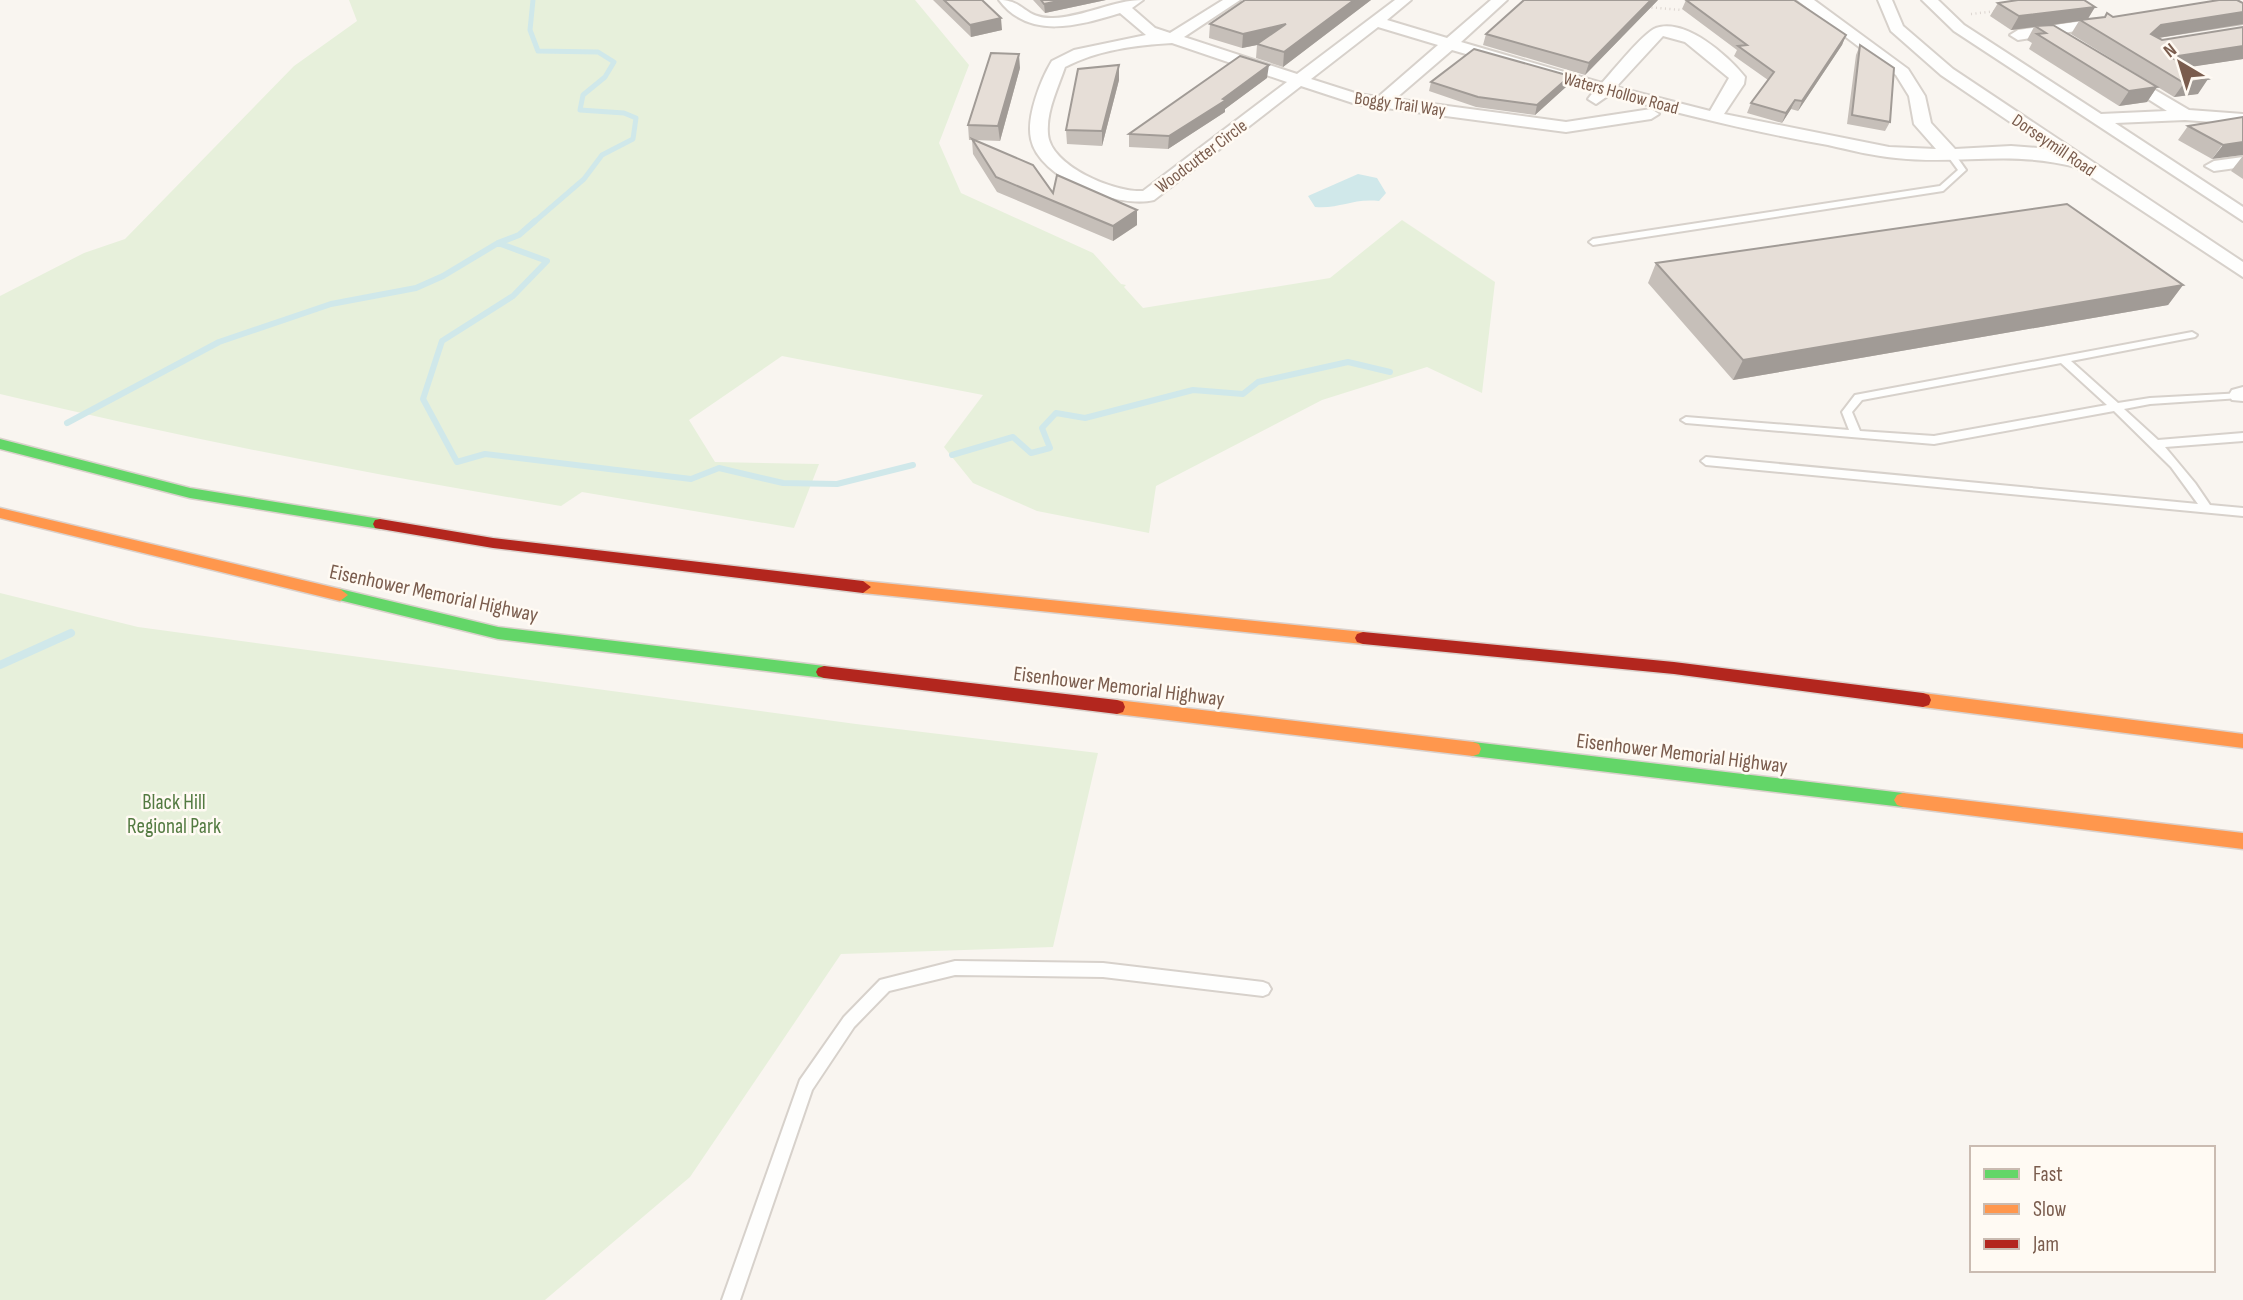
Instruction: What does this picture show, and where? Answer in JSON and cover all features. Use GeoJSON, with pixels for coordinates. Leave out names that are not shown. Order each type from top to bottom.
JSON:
{"type":"FeatureCollection","features":[{"type":"Feature","properties":{"kind":"highway"},"geometry":{"type":"LineString","coordinates":[[0,444],[190,494],[493,542],[965,599],[1674,668],[2243,741]]}},
{"type":"Feature","properties":{"kind":"highway","name":"Eisenhower Memorial Highway"},"geometry":{"type":"LineString","coordinates":[[0,513],[498,633],[2243,841]]}},
{"type":"Feature","properties":{"kind":"street"},"geometry":{"type":"LineString","coordinates":[[1006,0],[1018,13],[1043,23],[1130,4]]}},
{"type":"Feature","properties":{"kind":"street","name":"Woodcutter Circle"},"geometry":{"type":"LineString","coordinates":[[1233,0],[1171,39],[1149,39],[1080,53],[1058,64],[1039,134],[1039,141],[1057,166],[1074,177],[1121,195],[1148,196],[1404,0]]}},
{"type":"Feature","properties":{"kind":"street"},"geometry":{"type":"LineString","coordinates":[[1381,103],[1500,0]]}},
{"type":"Feature","properties":{"kind":"street"},"geometry":{"type":"LineString","coordinates":[[1804,0],[1902,72],[1917,96],[1923,124],[1946,150]]}},
{"type":"Feature","properties":{"kind":"street","name":"Dorseymill Road"},"geometry":{"type":"LineString","coordinates":[[1885,0],[1896,27],[1947,72],[2243,271]]}},
{"type":"Feature","properties":{"kind":"street"},"geometry":{"type":"LineString","coordinates":[[1929,0],[1958,28],[2243,215]]}},
{"type":"Feature","properties":{"kind":"street","name":"Boggy Trail Way"},"geometry":{"type":"LineString","coordinates":[[1130,4],[1150,31],[1356,99],[1566,127],[1651,114]]}},
{"type":"Feature","properties":{"kind":"street","name":"Waters Hollow Road"},"geometry":{"type":"LineString","coordinates":[[1377,22],[1606,90],[1714,117],[1894,153],[2040,150],[2078,162]]}},
{"type":"Feature","properties":{"kind":"street"},"geometry":{"type":"LineString","coordinates":[[2018,35],[2091,24]]}},
{"type":"Feature","properties":{"kind":"street"},"geometry":{"type":"LineString","coordinates":[[1566,127],[1606,90],[1659,32],[1670,30],[1681,33],[1737,77],[1736,84],[1714,117]]}},
{"type":"Feature","properties":{"kind":"street"},"geometry":{"type":"LineString","coordinates":[[2049,31],[2072,45]]}},
{"type":"Feature","properties":{"kind":"street"},"geometry":{"type":"LineString","coordinates":[[2106,66],[2185,115]]}},
{"type":"Feature","properties":{"kind":"street"},"geometry":{"type":"LineString","coordinates":[[2099,119],[2185,115],[2243,119]]}},
{"type":"Feature","properties":{"kind":"street"},"geometry":{"type":"LineString","coordinates":[[2123,134],[2184,121],[2185,115]]}},
{"type":"Feature","properties":{"kind":"street","name":"Waters Hollow Road"},"geometry":{"type":"LineString","coordinates":[[1946,150],[2013,137],[2017,131],[2012,117]]}},
{"type":"Feature","properties":{"kind":"street"},"geometry":{"type":"LineString","coordinates":[[2214,166],[2243,162]]}},
{"type":"Feature","properties":{"kind":"lane"},"geometry":{"type":"LineString","coordinates":[[1593,243],[1943,188],[1962,170],[1946,150]]}},
{"type":"Feature","properties":{"kind":"lane"},"geometry":{"type":"LineString","coordinates":[[1855,432],[1847,412],[1858,397],[2192,335]]}},
{"type":"Feature","properties":{"kind":"lane"},"geometry":{"type":"LineString","coordinates":[[2063,359],[2158,444],[2188,475],[2207,509]]}},
{"type":"Feature","properties":{"kind":"lane"},"geometry":{"type":"LineString","coordinates":[[1686,420],[1934,440],[2150,401],[2242,395]]}},
{"type":"Feature","properties":{"kind":"lane"},"geometry":{"type":"LineString","coordinates":[[2158,444],[2243,437]]}},
{"type":"Feature","properties":{"kind":"lane"},"geometry":{"type":"LineString","coordinates":[[1706,461],[2243,512]]}},
{"type":"Feature","properties":{"kind":"lane"},"geometry":{"type":"LineString","coordinates":[[732,1300],[806,1086],[849,1022],[885,985],[955,968],[1103,970],[1263,989]]}},
{"type":"Feature","properties":{"kind":"path"},"geometry":{"type":"LineString","coordinates":[[1637,6],[1681,10]]}},
{"type":"Feature","properties":{"kind":"path"},"geometry":{"type":"LineString","coordinates":[[1964,15],[2001,11]]}},
{"type":"Feature","properties":{"kind":"green space"},"geometry":{"type":"Polygon","coordinates":[[[349,0],[915,0],[969,65],[939,143],[961,193],[1093,253],[1121,284],[1126,285],[1124,287],[1143,308],[1330,278],[1402,220],[1495,282],[1482,393],[1427,367],[1322,400],[1156,486],[1149,533],[1037,511],[973,483],[944,447],[983,395],[782,356],[689,420],[715,462],[819,464],[794,528],[582,492],[561,506],[350,469],[0,394],[0,296],[84,253],[125,239],[294,66],[357,21],[349,0]]]}},
{"type":"Feature","properties":{"kind":"green space","name":"Black Hill Regional Park"},"geometry":{"type":"Polygon","coordinates":[[[0,593],[138,627],[856,724],[1098,753],[1053,947],[841,954],[690,1177],[545,1300],[0,1300],[0,593]]]}},
{"type":"Feature","properties":{"kind":"water"},"geometry":{"type":"Polygon","coordinates":[[[1358,174],[1377,178],[1386,193],[1379,201],[1315,207],[1308,196],[1358,174]]]}},
{"type":"Feature","properties":{"kind":"building"},"geometry":{"type":"Polygon","coordinates":[[[944,0],[982,0],[1001,18],[970,25],[944,0]]]}},
{"type":"Feature","properties":{"kind":"building"},"geometry":{"type":"Polygon","coordinates":[[[1041,0],[1063,0],[1044,4],[1041,0]]]}},
{"type":"Feature","properties":{"kind":"building"},"geometry":{"type":"Polygon","coordinates":[[[1245,0],[1354,0],[1284,52],[1257,44],[1286,24],[1243,34],[1210,24],[1245,0]]]}},
{"type":"Feature","properties":{"kind":"building"},"geometry":{"type":"Polygon","coordinates":[[[1524,0],[1651,0],[1589,63],[1486,34],[1524,0]]]}},
{"type":"Feature","properties":{"kind":"building"},"geometry":{"type":"Polygon","coordinates":[[[1686,0],[1794,0],[1846,35],[1802,101],[1795,100],[1786,113],[1751,103],[1774,72],[1738,46],[1747,45],[1686,0]]]}},
{"type":"Feature","properties":{"kind":"building"},"geometry":{"type":"Polygon","coordinates":[[[2018,0],[2084,0],[2095,7],[2019,16],[1998,3],[2018,0]]]}},
{"type":"Feature","properties":{"kind":"building"},"geometry":{"type":"Polygon","coordinates":[[[2219,0],[2237,0],[2243,3],[2243,12],[2161,25],[2151,34],[2162,40],[2243,27],[2243,46],[2171,57],[2208,79],[2184,83],[2080,20],[2105,17],[2107,13],[2113,17],[2219,0]]]}},
{"type":"Feature","properties":{"kind":"building"},"geometry":{"type":"Polygon","coordinates":[[[2053,25],[2157,87],[2129,91],[2037,34],[2046,33],[2035,26],[2053,25]]]}},
{"type":"Feature","properties":{"kind":"building"},"geometry":{"type":"Polygon","coordinates":[[[1860,45],[1894,68],[1890,122],[1852,115],[1860,45]]]}},
{"type":"Feature","properties":{"kind":"building"},"geometry":{"type":"Polygon","coordinates":[[[1474,49],[1570,76],[1537,105],[1478,97],[1431,82],[1474,49]]]}},
{"type":"Feature","properties":{"kind":"building"},"geometry":{"type":"Polygon","coordinates":[[[991,53],[1019,54],[998,126],[968,125],[991,53]]]}},
{"type":"Feature","properties":{"kind":"building"},"geometry":{"type":"Polygon","coordinates":[[[1240,56],[1269,65],[1223,99],[1226,100],[1169,136],[1129,134],[1240,56]]]}},
{"type":"Feature","properties":{"kind":"building"},"geometry":{"type":"Polygon","coordinates":[[[1119,65],[1102,131],[1066,130],[1078,69],[1119,65]]]}},
{"type":"Feature","properties":{"kind":"building"},"geometry":{"type":"Polygon","coordinates":[[[2243,117],[2243,142],[2223,145],[2188,126],[2243,117]]]}},
{"type":"Feature","properties":{"kind":"building"},"geometry":{"type":"Polygon","coordinates":[[[972,139],[1033,165],[1053,193],[1057,175],[1137,210],[1113,226],[996,177],[972,139]]]}},
{"type":"Feature","properties":{"kind":"building"},"geometry":{"type":"Polygon","coordinates":[[[2067,204],[2183,285],[1743,360],[1656,263],[2067,204]]]}},
{"type":"Feature","properties":{"kind":"waterway"},"geometry":{"type":"LineString","coordinates":[[533,0],[530,30],[538,51],[598,52],[614,62],[605,77],[583,95],[580,110],[624,113],[636,118],[633,139],[602,155],[584,179],[533,223]]}},
{"type":"Feature","properties":{"kind":"waterway"},"geometry":{"type":"LineString","coordinates":[[498,243],[519,235],[535,221]]}},
{"type":"Feature","properties":{"kind":"waterway"},"geometry":{"type":"LineString","coordinates":[[67,423],[219,342],[331,304],[416,288],[443,276],[498,243]]}},
{"type":"Feature","properties":{"kind":"waterway"},"geometry":{"type":"LineString","coordinates":[[498,243],[547,261],[513,296],[442,341],[423,399],[457,462],[485,454],[691,479],[719,468],[783,483],[837,484],[913,465]]}},
{"type":"Feature","properties":{"kind":"waterway"},"geometry":{"type":"LineString","coordinates":[[952,455],[1013,437],[1031,453],[1050,448],[1042,428],[1056,413],[1085,418],[1193,390],[1243,394],[1258,382],[1348,362],[1390,372]]}},
{"type":"Feature","properties":{"kind":"waterway"},"geometry":{"type":"LineString","coordinates":[[0,665],[71,633]]}},
{"type":"Feature","properties":{"kind":"traffic: fast"},"geometry":{"type":"LineString","coordinates":[[0,444],[190,493],[380,524]]}},
{"type":"Feature","properties":{"kind":"traffic: fast"},"geometry":{"type":"LineString","coordinates":[[340,595],[498,633],[824,672]]}},
{"type":"Feature","properties":{"kind":"traffic: fast"},"geometry":{"type":"LineString","coordinates":[[1473,749],[1903,800]]}},
{"type":"Feature","properties":{"kind":"traffic: slow"},"geometry":{"type":"LineString","coordinates":[[0,513],[340,595]]}},
{"type":"Feature","properties":{"kind":"traffic: slow"},"geometry":{"type":"LineString","coordinates":[[863,587],[1363,638]]}},
{"type":"Feature","properties":{"kind":"traffic: slow"},"geometry":{"type":"LineString","coordinates":[[1923,700],[2243,741]]}},
{"type":"Feature","properties":{"kind":"traffic: slow"},"geometry":{"type":"LineString","coordinates":[[1117,707],[1473,749]]}},
{"type":"Feature","properties":{"kind":"traffic: slow"},"geometry":{"type":"LineString","coordinates":[[1903,800],[2243,841]]}},
{"type":"Feature","properties":{"kind":"traffic: jam"},"geometry":{"type":"LineString","coordinates":[[380,524],[493,543],[863,587]]}},
{"type":"Feature","properties":{"kind":"traffic: jam"},"geometry":{"type":"LineString","coordinates":[[1363,638],[1674,668],[1923,700]]}},
{"type":"Feature","properties":{"kind":"traffic: jam"},"geometry":{"type":"LineString","coordinates":[[824,672],[1117,707]]}}]}
